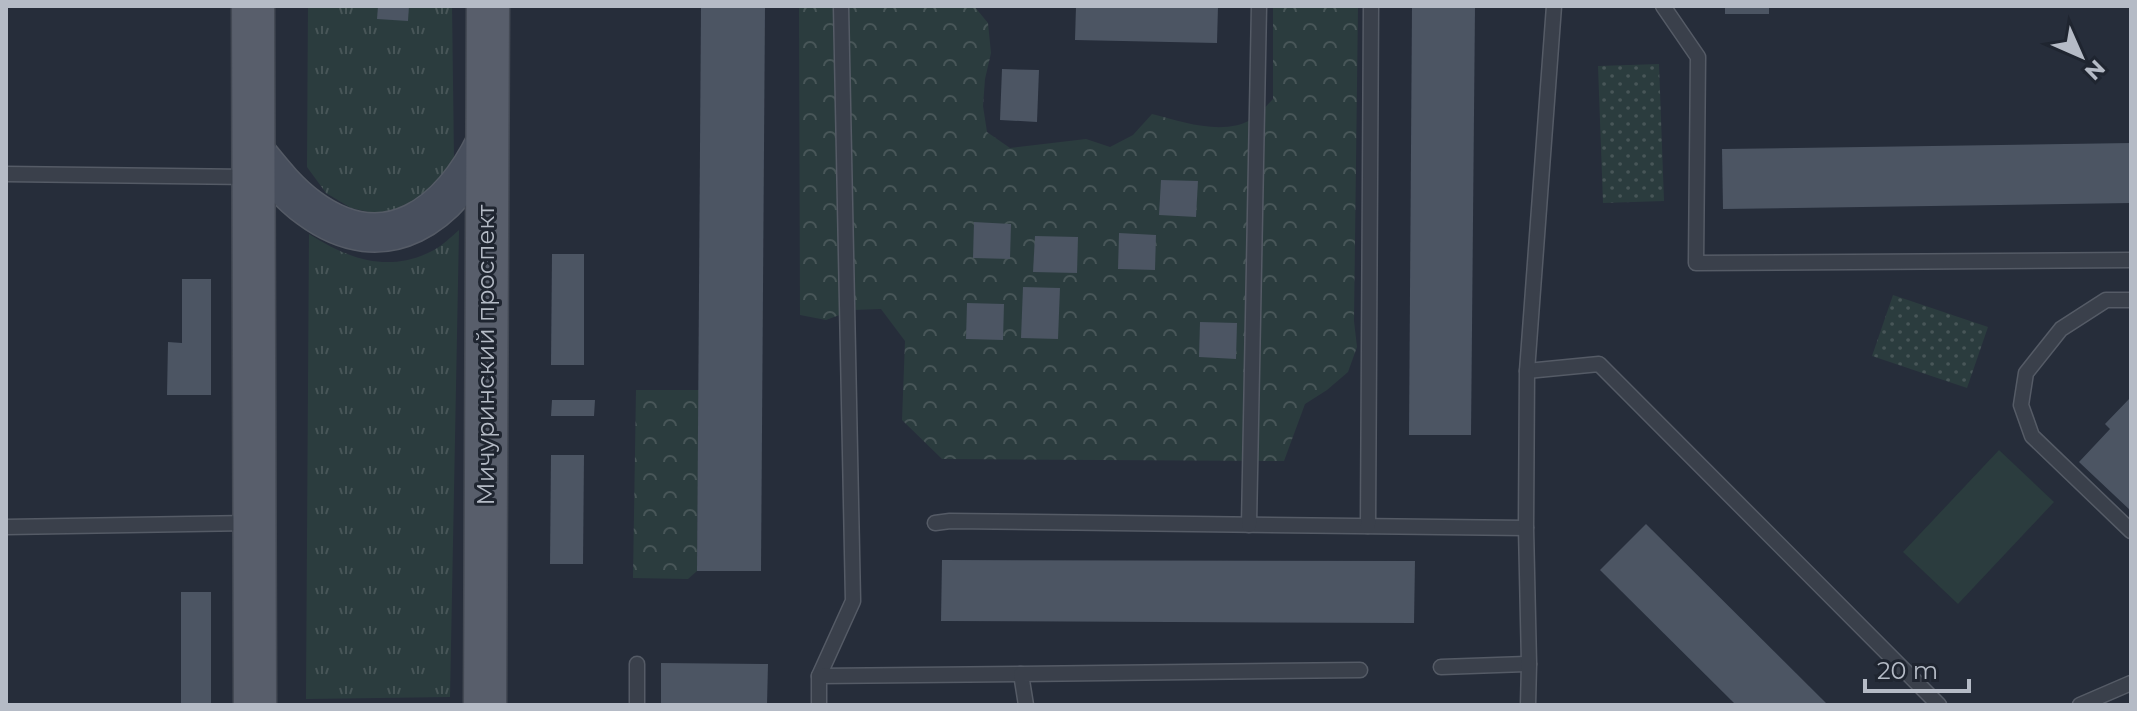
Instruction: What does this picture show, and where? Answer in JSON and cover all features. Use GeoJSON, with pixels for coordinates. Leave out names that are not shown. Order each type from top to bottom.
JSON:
{"type":"FeatureCollection","features":[{"type":"Feature","properties":{"kind":"main road"},"geometry":{"type":"LineString","coordinates":[[253,6],[255,705]]}},
{"type":"Feature","properties":{"kind":"main road","name":"Мичуринский проспект"},"geometry":{"type":"LineString","coordinates":[[485,705],[488,6]]}},
{"type":"Feature","properties":{"kind":"street"},"geometry":{"type":"LineString","coordinates":[[254,163],[310,209],[333,223],[359,232],[376,233],[395,231],[409,225],[442,204],[475,164],[486,141]]}},
{"type":"Feature","properties":{"kind":"lane"},"geometry":{"type":"LineString","coordinates":[[819,705],[819,676],[853,601],[841,6]]}},
{"type":"Feature","properties":{"kind":"lane"},"geometry":{"type":"LineString","coordinates":[[1249,525],[1259,6]]}},
{"type":"Feature","properties":{"kind":"lane"},"geometry":{"type":"LineString","coordinates":[[1368,526],[1371,6]]}},
{"type":"Feature","properties":{"kind":"lane"},"geometry":{"type":"LineString","coordinates":[[1528,705],[1527,371],[1554,6]]}},
{"type":"Feature","properties":{"kind":"lane"},"geometry":{"type":"LineString","coordinates":[[1663,6],[1698,57],[1696,263],[2131,260]]}},
{"type":"Feature","properties":{"kind":"lane"},"geometry":{"type":"LineString","coordinates":[[6,174],[254,163]]}},
{"type":"Feature","properties":{"kind":"lane"},"geometry":{"type":"LineString","coordinates":[[2131,300],[2106,300],[2061,329],[2026,373],[2021,405],[2032,436],[2131,531]]}},
{"type":"Feature","properties":{"kind":"lane"},"geometry":{"type":"LineString","coordinates":[[1527,371],[1599,364],[1939,705]]}},
{"type":"Feature","properties":{"kind":"lane"},"geometry":{"type":"LineString","coordinates":[[6,527],[255,523]]}},
{"type":"Feature","properties":{"kind":"lane"},"geometry":{"type":"LineString","coordinates":[[935,523],[1526,528]]}},
{"type":"Feature","properties":{"kind":"lane"},"geometry":{"type":"LineString","coordinates":[[637,664],[637,705]]}},
{"type":"Feature","properties":{"kind":"lane"},"geometry":{"type":"LineString","coordinates":[[1441,667],[1529,664]]}},
{"type":"Feature","properties":{"kind":"lane"},"geometry":{"type":"LineString","coordinates":[[819,676],[1360,670]]}},
{"type":"Feature","properties":{"kind":"lane"},"geometry":{"type":"LineString","coordinates":[[1021,674],[1026,705]]}},
{"type":"Feature","properties":{"kind":"lane"},"geometry":{"type":"LineString","coordinates":[[2080,705],[2131,683]]}},
{"type":"Feature","properties":{"kind":"green space"},"geometry":{"type":"Polygon","coordinates":[[[308,6],[452,6],[454,161],[449,171],[413,205],[386,213],[351,208],[326,193],[307,167],[308,6]]]}},
{"type":"Feature","properties":{"kind":"green space"},"geometry":{"type":"Polygon","coordinates":[[[799,6],[974,6],[988,23],[991,53],[983,106],[987,132],[1010,148],[1086,139],[1110,147],[1133,135],[1152,114],[1204,126],[1242,124],[1257,116],[1273,99],[1273,6],[1358,6],[1354,321],[1357,347],[1348,372],[1305,404],[1284,461],[942,459],[902,420],[905,341],[881,309],[853,310],[826,320],[800,315],[799,6]]]}},
{"type":"Feature","properties":{"kind":"green space"},"geometry":{"type":"Polygon","coordinates":[[[1659,64],[1664,201],[1603,203],[1598,66],[1659,64]]]}},
{"type":"Feature","properties":{"kind":"green space"},"geometry":{"type":"Polygon","coordinates":[[[459,230],[450,697],[306,699],[309,234],[354,256],[385,262],[401,261],[434,250],[459,230]]]}},
{"type":"Feature","properties":{"kind":"green space"},"geometry":{"type":"Polygon","coordinates":[[[1893,295],[1988,327],[1967,388],[1872,356],[1893,295]]]}},
{"type":"Feature","properties":{"kind":"green space"},"geometry":{"type":"Polygon","coordinates":[[[636,390],[699,390],[697,571],[688,579],[633,578],[636,390]]]}},
{"type":"Feature","properties":{"kind":"green space"},"geometry":{"type":"Polygon","coordinates":[[[1999,450],[2054,502],[1958,604],[1903,552],[1999,450]]]}},
{"type":"Feature","properties":{"kind":"building"},"geometry":{"type":"Polygon","coordinates":[[[378,6],[409,6],[408,21],[377,19],[378,6]]]}},
{"type":"Feature","properties":{"kind":"building"},"geometry":{"type":"Polygon","coordinates":[[[701,6],[765,6],[761,571],[697,571],[701,6]]]}},
{"type":"Feature","properties":{"kind":"building"},"geometry":{"type":"Polygon","coordinates":[[[1076,6],[1218,6],[1217,43],[1075,40],[1076,6]]]}},
{"type":"Feature","properties":{"kind":"building"},"geometry":{"type":"Polygon","coordinates":[[[1412,6],[1475,6],[1471,435],[1409,435],[1412,6]]]}},
{"type":"Feature","properties":{"kind":"building"},"geometry":{"type":"Polygon","coordinates":[[[1725,6],[1769,6],[1769,14],[1725,14],[1725,6]]]}},
{"type":"Feature","properties":{"kind":"building"},"geometry":{"type":"Polygon","coordinates":[[[1002,69],[1039,70],[1037,122],[1000,120],[1002,69]]]}},
{"type":"Feature","properties":{"kind":"building"},"geometry":{"type":"Polygon","coordinates":[[[2131,143],[2131,203],[1723,209],[1722,149],[2131,143]]]}},
{"type":"Feature","properties":{"kind":"building"},"geometry":{"type":"Polygon","coordinates":[[[1161,180],[1198,181],[1196,217],[1159,215],[1161,180]]]}},
{"type":"Feature","properties":{"kind":"building"},"geometry":{"type":"Polygon","coordinates":[[[974,222],[1011,224],[1010,259],[973,258],[974,222]]]}},
{"type":"Feature","properties":{"kind":"building"},"geometry":{"type":"Polygon","coordinates":[[[1119,233],[1156,235],[1155,270],[1118,269],[1119,233]]]}},
{"type":"Feature","properties":{"kind":"building"},"geometry":{"type":"Polygon","coordinates":[[[1035,236],[1078,237],[1077,273],[1033,272],[1035,236]]]}},
{"type":"Feature","properties":{"kind":"building"},"geometry":{"type":"Polygon","coordinates":[[[552,254],[584,254],[584,365],[551,365],[552,254]]]}},
{"type":"Feature","properties":{"kind":"building"},"geometry":{"type":"Polygon","coordinates":[[[182,279],[211,279],[211,395],[167,395],[168,342],[182,343],[182,279]]]}},
{"type":"Feature","properties":{"kind":"building"},"geometry":{"type":"Polygon","coordinates":[[[1023,287],[1060,288],[1058,339],[1021,338],[1023,287]]]}},
{"type":"Feature","properties":{"kind":"building"},"geometry":{"type":"Polygon","coordinates":[[[967,303],[1004,304],[1003,340],[966,339],[967,303]]]}},
{"type":"Feature","properties":{"kind":"building"},"geometry":{"type":"Polygon","coordinates":[[[1200,322],[1237,323],[1236,359],[1199,357],[1200,322]]]}},
{"type":"Feature","properties":{"kind":"building"},"geometry":{"type":"Polygon","coordinates":[[[2131,397],[2131,511],[2079,462],[2110,429],[2105,424],[2131,397]]]}},
{"type":"Feature","properties":{"kind":"building"},"geometry":{"type":"Polygon","coordinates":[[[552,400],[595,400],[594,416],[551,416],[552,400]]]}},
{"type":"Feature","properties":{"kind":"building"},"geometry":{"type":"Polygon","coordinates":[[[551,455],[584,455],[583,564],[550,564],[551,455]]]}},
{"type":"Feature","properties":{"kind":"building"},"geometry":{"type":"Polygon","coordinates":[[[1646,524],[1828,705],[1736,705],[1600,570],[1646,524]]]}},
{"type":"Feature","properties":{"kind":"building"},"geometry":{"type":"Polygon","coordinates":[[[942,560],[1415,561],[1414,623],[941,621],[942,560]]]}},
{"type":"Feature","properties":{"kind":"building"},"geometry":{"type":"Polygon","coordinates":[[[181,592],[211,592],[211,705],[181,705],[181,592]]]}},
{"type":"Feature","properties":{"kind":"building"},"geometry":{"type":"Polygon","coordinates":[[[661,663],[768,664],[767,705],[661,705],[661,663]]]}}]}
